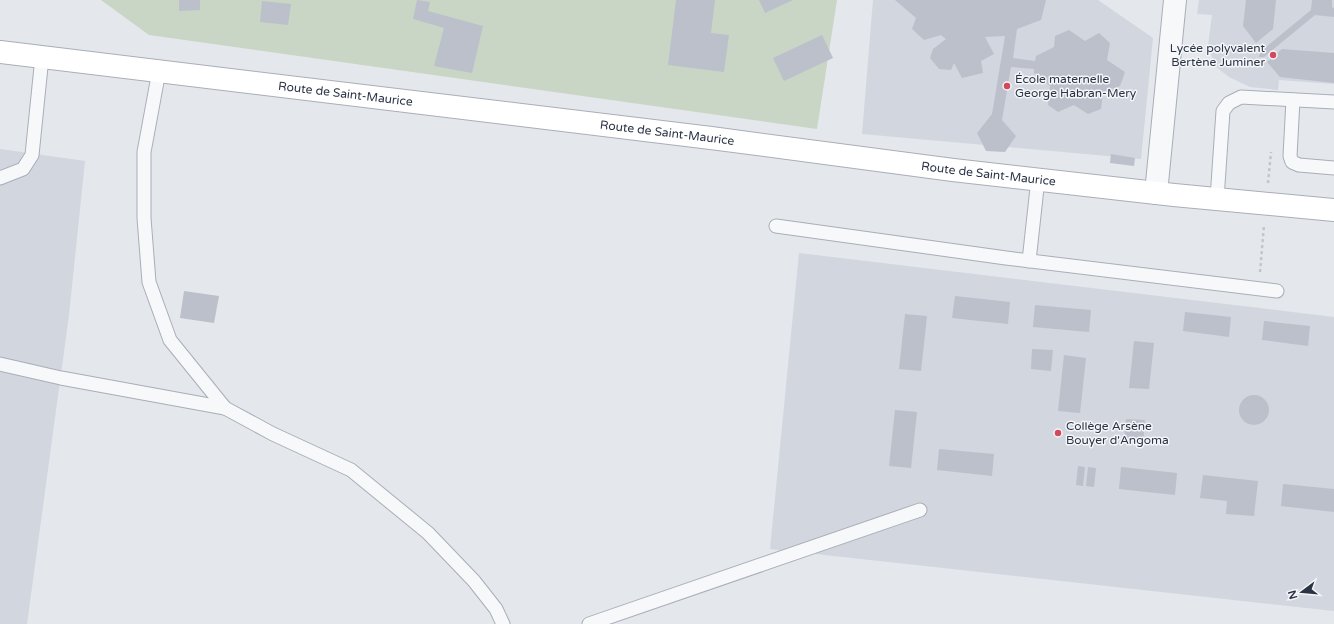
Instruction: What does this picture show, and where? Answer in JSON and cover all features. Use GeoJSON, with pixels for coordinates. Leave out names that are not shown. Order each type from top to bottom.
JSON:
{"type":"FeatureCollection","features":[{"type":"Feature","properties":{"kind":"street"},"geometry":{"type":"LineString","coordinates":[[1156,193],[1175,0]]}},
{"type":"Feature","properties":{"kind":"street","name":"Route de Saint-Maurice"},"geometry":{"type":"LineString","coordinates":[[0,52],[1156,193],[1334,210]]}},
{"type":"Feature","properties":{"kind":"lane"},"geometry":{"type":"LineString","coordinates":[[0,178],[23,169],[32,155],[42,57]]}},
{"type":"Feature","properties":{"kind":"lane"},"geometry":{"type":"LineString","coordinates":[[160,71],[144,152],[144,218],[149,282],[170,340],[225,408]]}},
{"type":"Feature","properties":{"kind":"lane"},"geometry":{"type":"LineString","coordinates":[[1217,199],[1223,111],[1229,103],[1241,97],[1334,102]]}},
{"type":"Feature","properties":{"kind":"lane"},"geometry":{"type":"LineString","coordinates":[[1293,100],[1290,156],[1292,162],[1299,165],[1334,168]]}},
{"type":"Feature","properties":{"kind":"lane"},"geometry":{"type":"LineString","coordinates":[[1029,260],[1038,179]]}},
{"type":"Feature","properties":{"kind":"lane"},"geometry":{"type":"LineString","coordinates":[[776,226],[1029,260],[1278,291]]}},
{"type":"Feature","properties":{"kind":"lane"},"geometry":{"type":"LineString","coordinates":[[0,364],[61,378],[225,408],[273,434],[351,470],[428,533],[474,581],[496,609],[503,624]]}},
{"type":"Feature","properties":{"kind":"lane"},"geometry":{"type":"LineString","coordinates":[[589,624],[920,510]]}},
{"type":"Feature","properties":{"kind":"shaded area","name":"École maternelle George Habran-Mery"},"geometry":{"type":"Polygon","coordinates":[[[873,0],[1098,0],[1153,38],[1141,159],[862,134],[873,0]]]}},
{"type":"Feature","properties":{"kind":"shaded area","name":"Lycée polyvalent Bertène Juminer"},"geometry":{"type":"Polygon","coordinates":[[[1199,0],[1334,0],[1334,84],[1279,80],[1278,90],[1250,87],[1229,77],[1215,66],[1208,45],[1212,15],[1197,14],[1199,0]]]}},
{"type":"Feature","properties":{"kind":"shaded area"},"geometry":{"type":"Polygon","coordinates":[[[0,149],[85,161],[69,315],[27,624],[0,624],[0,149]]]}},
{"type":"Feature","properties":{"kind":"shaded area","name":"Collège Arsène Bouyer d'Angoma"},"geometry":{"type":"Polygon","coordinates":[[[799,253],[1334,317],[1334,611],[770,549],[799,253]]]}},
{"type":"Feature","properties":{"kind":"green space"},"geometry":{"type":"Polygon","coordinates":[[[101,0],[837,0],[817,129],[149,35],[101,0]]]}},
{"type":"Feature","properties":{"kind":"building"},"geometry":{"type":"Polygon","coordinates":[[[179,0],[200,0],[200,10],[179,11],[179,0]]]}},
{"type":"Feature","properties":{"kind":"building"},"geometry":{"type":"Polygon","coordinates":[[[417,0],[430,2],[428,11],[483,26],[472,73],[434,66],[444,28],[413,19],[417,0]]]}},
{"type":"Feature","properties":{"kind":"building"},"geometry":{"type":"Polygon","coordinates":[[[676,0],[715,0],[711,33],[729,35],[724,72],[668,65],[676,0]]]}},
{"type":"Feature","properties":{"kind":"building"},"geometry":{"type":"Polygon","coordinates":[[[759,0],[793,0],[765,13],[759,0]]]}},
{"type":"Feature","properties":{"kind":"building"},"geometry":{"type":"Polygon","coordinates":[[[895,0],[1046,0],[1041,20],[1017,29],[1013,58],[1035,61],[1036,56],[1054,47],[1055,36],[1069,30],[1085,41],[1099,33],[1110,43],[1107,60],[1125,72],[1120,86],[1103,92],[1101,109],[1088,114],[1074,105],[1058,112],[1048,105],[1050,86],[1034,73],[1034,69],[1011,67],[1002,120],[1016,136],[1005,152],[986,151],[977,133],[992,114],[1005,36],[985,37],[994,54],[981,61],[983,73],[962,78],[954,63],[951,70],[939,69],[930,58],[933,49],[946,39],[941,35],[924,40],[912,29],[916,18],[895,0]]]}},
{"type":"Feature","properties":{"kind":"building"},"geometry":{"type":"Polygon","coordinates":[[[1246,0],[1276,0],[1273,29],[1256,43],[1243,26],[1246,0]]]}},
{"type":"Feature","properties":{"kind":"building"},"geometry":{"type":"Polygon","coordinates":[[[1312,0],[1332,0],[1334,17],[1315,15],[1264,57],[1259,57],[1260,52],[1311,10],[1312,0]]]}},
{"type":"Feature","properties":{"kind":"building"},"geometry":{"type":"Polygon","coordinates":[[[262,1],[291,4],[288,25],[260,22],[262,1]]]}},
{"type":"Feature","properties":{"kind":"building"},"geometry":{"type":"Polygon","coordinates":[[[822,35],[833,58],[784,81],[773,58],[822,35]]]}},
{"type":"Feature","properties":{"kind":"building"},"geometry":{"type":"Polygon","coordinates":[[[1282,49],[1334,53],[1334,83],[1280,77],[1267,62],[1282,49]]]}},
{"type":"Feature","properties":{"kind":"building"},"geometry":{"type":"Polygon","coordinates":[[[1111,154],[1135,158],[1134,166],[1110,163],[1111,154]]]}},
{"type":"Feature","properties":{"kind":"building"},"geometry":{"type":"Polygon","coordinates":[[[184,291],[219,296],[214,323],[180,318],[184,291]]]}},
{"type":"Feature","properties":{"kind":"building"},"geometry":{"type":"Polygon","coordinates":[[[955,296],[1010,302],[1008,324],[952,318],[955,296]]]}},
{"type":"Feature","properties":{"kind":"building"},"geometry":{"type":"Polygon","coordinates":[[[1035,305],[1091,310],[1089,332],[1033,327],[1035,305]]]}},
{"type":"Feature","properties":{"kind":"building"},"geometry":{"type":"Polygon","coordinates":[[[1185,312],[1231,317],[1229,337],[1183,331],[1185,312]]]}},
{"type":"Feature","properties":{"kind":"building"},"geometry":{"type":"Polygon","coordinates":[[[905,314],[927,316],[921,371],[899,369],[905,314]]]}},
{"type":"Feature","properties":{"kind":"building"},"geometry":{"type":"Polygon","coordinates":[[[1264,321],[1310,326],[1308,346],[1262,340],[1264,321]]]}},
{"type":"Feature","properties":{"kind":"building"},"geometry":{"type":"Polygon","coordinates":[[[1134,341],[1154,343],[1149,389],[1129,388],[1134,341]]]}},
{"type":"Feature","properties":{"kind":"building"},"geometry":{"type":"Polygon","coordinates":[[[1032,349],[1053,350],[1051,371],[1031,369],[1032,349]]]}},
{"type":"Feature","properties":{"kind":"building"},"geometry":{"type":"Polygon","coordinates":[[[1064,355],[1086,358],[1080,413],[1058,411],[1064,355]]]}},
{"type":"Feature","properties":{"kind":"building"},"geometry":{"type":"Polygon","coordinates":[[[1254,395],[1265,399],[1269,410],[1265,421],[1254,425],[1243,421],[1239,410],[1243,399],[1254,395]]]}},
{"type":"Feature","properties":{"kind":"building"},"geometry":{"type":"Polygon","coordinates":[[[895,410],[917,412],[911,468],[889,466],[895,410]]]}},
{"type":"Feature","properties":{"kind":"building"},"geometry":{"type":"Polygon","coordinates":[[[1126,419],[1145,420],[1143,444],[1124,442],[1126,419]]]}},
{"type":"Feature","properties":{"kind":"building"},"geometry":{"type":"Polygon","coordinates":[[[939,449],[994,454],[992,476],[937,470],[939,449]]]}},
{"type":"Feature","properties":{"kind":"building"},"geometry":{"type":"Polygon","coordinates":[[[1078,466],[1085,467],[1083,486],[1076,485],[1078,466]]]}},
{"type":"Feature","properties":{"kind":"building"},"geometry":{"type":"Polygon","coordinates":[[[1088,467],[1096,468],[1094,487],[1086,486],[1088,467]]]}},
{"type":"Feature","properties":{"kind":"building"},"geometry":{"type":"Polygon","coordinates":[[[1121,467],[1177,473],[1175,495],[1119,489],[1121,467]]]}},
{"type":"Feature","properties":{"kind":"building"},"geometry":{"type":"Polygon","coordinates":[[[1203,475],[1258,481],[1254,516],[1226,514],[1227,501],[1200,498],[1203,475]]]}},
{"type":"Feature","properties":{"kind":"building"},"geometry":{"type":"Polygon","coordinates":[[[1283,484],[1334,489],[1334,512],[1281,506],[1283,484]]]}},
{"type":"Feature","properties":{"kind":"place","name":"Lycée polyvalent Bertène Juminer"},"geometry":{"type":"Point","coordinates":[1273,55]}},
{"type":"Feature","properties":{"kind":"place","name":"École maternelle George Habran-Mery"},"geometry":{"type":"Point","coordinates":[1007,86]}},
{"type":"Feature","properties":{"kind":"place","name":"Collège Arsène Bouyer d'Angoma"},"geometry":{"type":"Point","coordinates":[1058,433]}}]}
